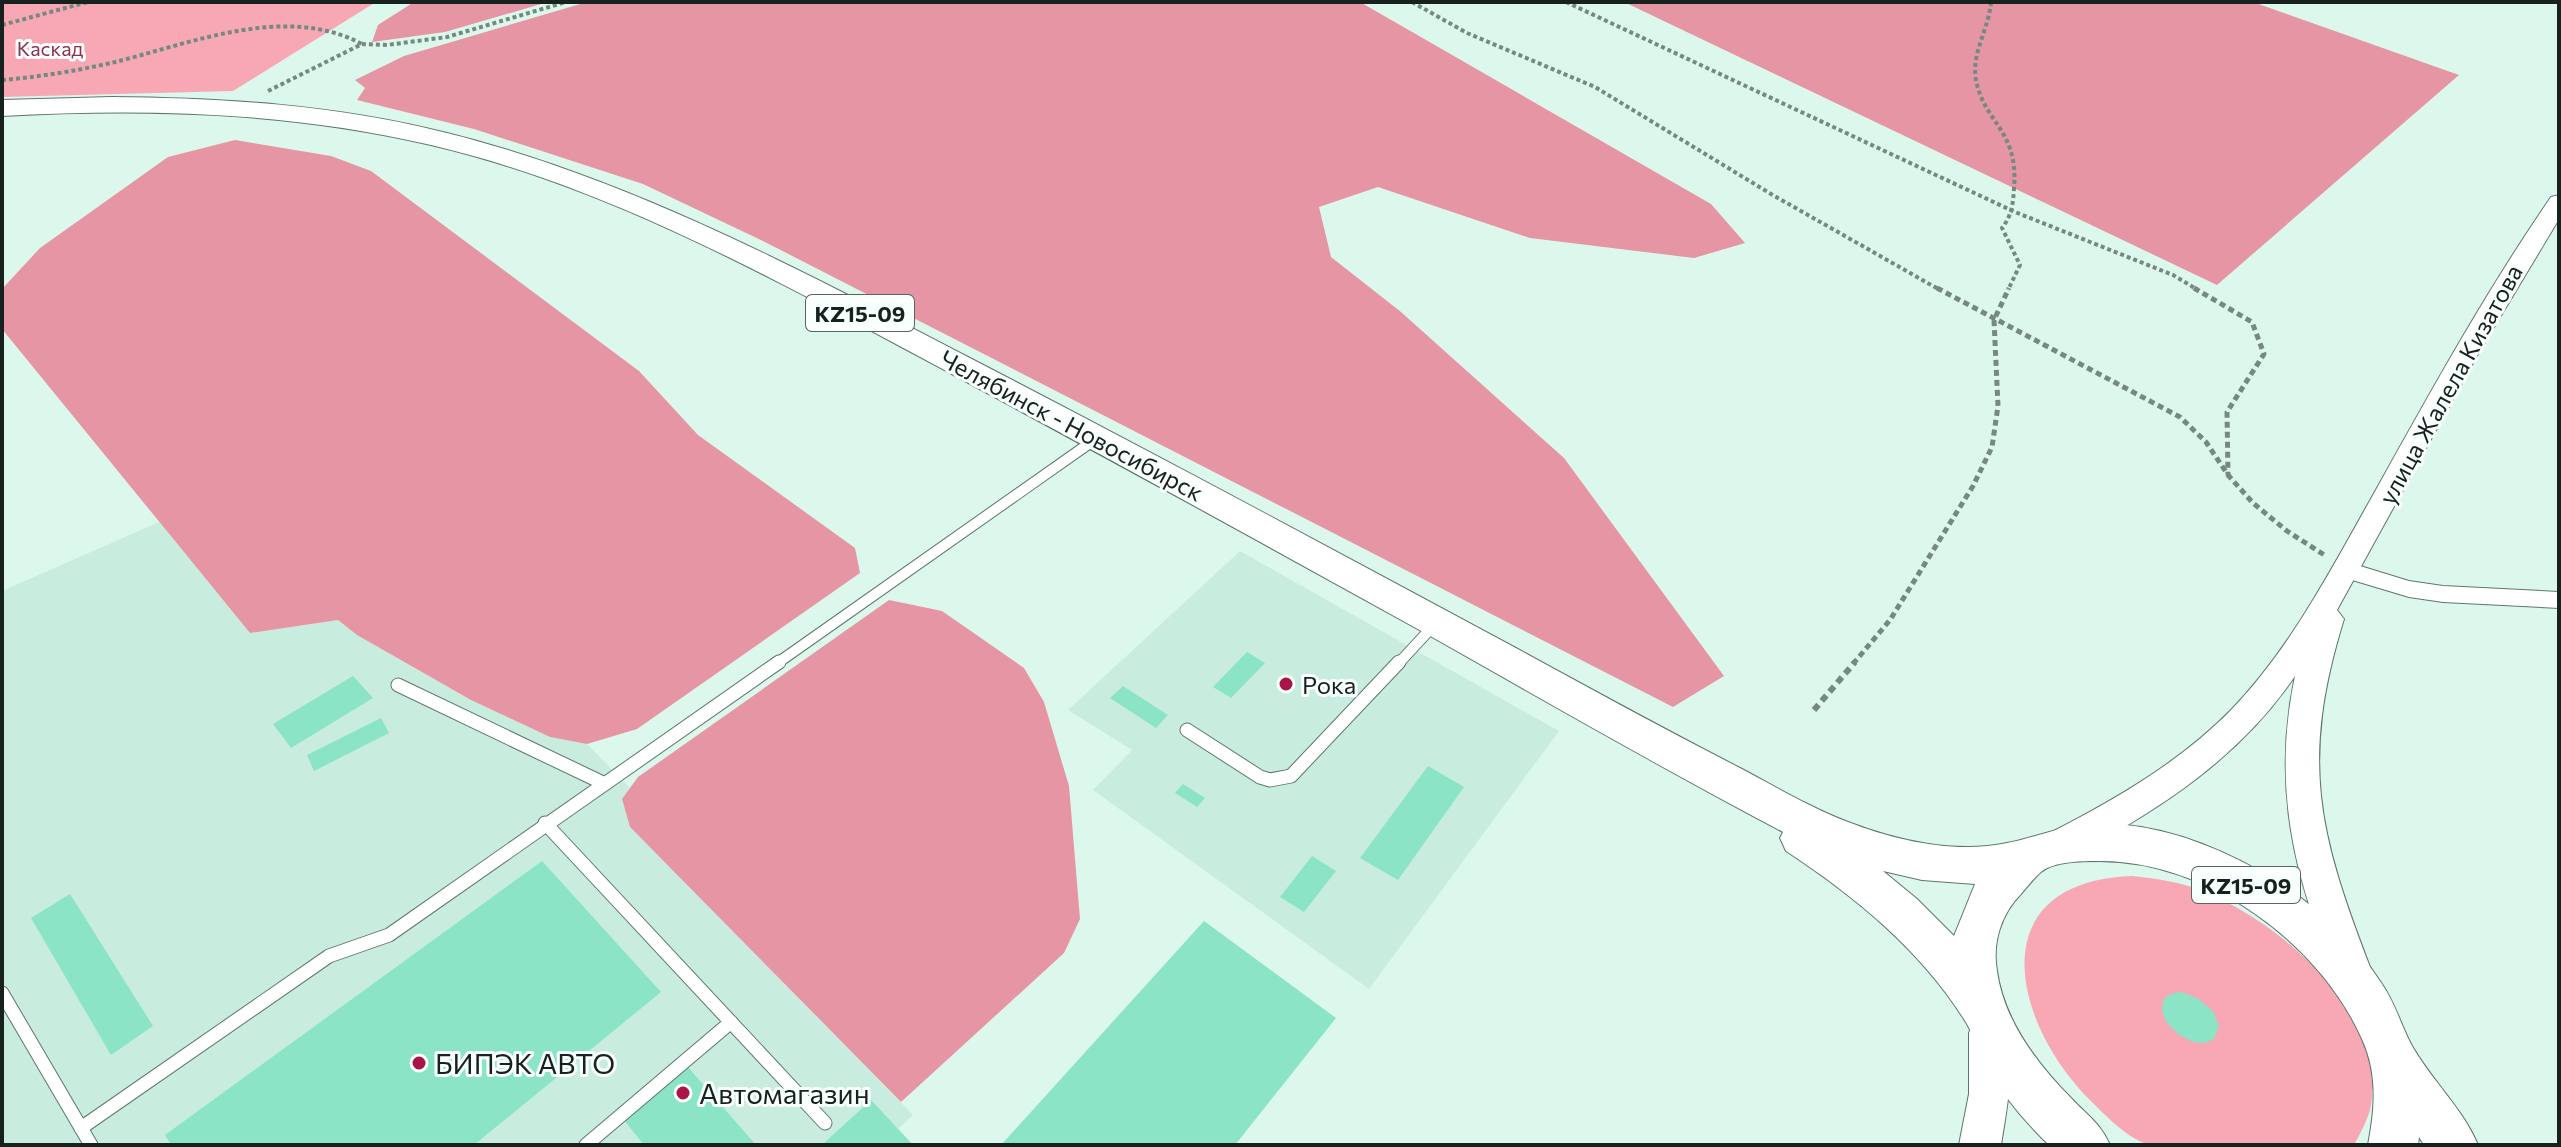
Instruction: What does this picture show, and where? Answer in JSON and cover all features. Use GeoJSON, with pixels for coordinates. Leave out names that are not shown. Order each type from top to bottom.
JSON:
{"type":"FeatureCollection","features":[{"type":"Feature","properties":{"kind":"highway","name":"Челябинск - Новосибирск"},"geometry":{"type":"LineString","coordinates":[[2,108],[131,104],[245,107],[328,117],[444,140],[534,167],[608,195],[744,255],[1097,438],[1648,740],[1818,829],[1866,846],[1935,863],[1973,866],[2087,842],[2122,842],[2196,860],[2270,900],[2335,957],[2361,991],[2380,1024],[2393,1057],[2453,1145]]}},
{"type":"Feature","properties":{"kind":"highway","name":"Челябинск - Новосибирск"},"geometry":{"type":"LineString","coordinates":[[1648,740],[1830,856],[1884,896],[1919,927],[1951,962],[1985,1014],[2006,1057],[2031,1093],[2085,1145]]}},
{"type":"Feature","properties":{"kind":"highway","name":"Челябинск - Новосибирск"},"geometry":{"type":"LineString","coordinates":[[1985,1014],[1975,976],[1973,946],[1979,918],[1989,895],[2006,875],[2041,853]]}},
{"type":"Feature","properties":{"kind":"highway","name":"Челябинск - Новосибирск"},"geometry":{"type":"LineString","coordinates":[[2393,1057],[2400,1118],[2393,1145]]}},
{"type":"Feature","properties":{"kind":"main road","name":"улица Жалела Кизатова"},"geometry":{"type":"LineString","coordinates":[[2347,570],[2521,257],[2559,202]]}},
{"type":"Feature","properties":{"kind":"main road"},"geometry":{"type":"LineString","coordinates":[[2041,853],[2103,823],[2176,774],[2222,738],[2262,697],[2347,570]]}},
{"type":"Feature","properties":{"kind":"main road"},"geometry":{"type":"LineString","coordinates":[[2347,570],[2309,677],[2299,751],[2304,817],[2311,852],[2361,991]]}},
{"type":"Feature","properties":{"kind":"main road"},"geometry":{"type":"LineString","coordinates":[[1980,1145],[1991,1065],[1985,1014]]}},
{"type":"Feature","properties":{"kind":"street"},"geometry":{"type":"LineString","coordinates":[[2347,570],[2409,589],[2443,594],[2559,600]]}},
{"type":"Feature","properties":{"kind":"lane"},"geometry":{"type":"LineString","coordinates":[[81,1128],[329,956],[389,935],[1097,438]]}},
{"type":"Feature","properties":{"kind":"lane"},"geometry":{"type":"LineString","coordinates":[[1187,730],[1260,777],[1270,780],[1291,776],[1437,623]]}},
{"type":"Feature","properties":{"kind":"lane"},"geometry":{"type":"LineString","coordinates":[[398,685],[603,783]]}},
{"type":"Feature","properties":{"kind":"lane"},"geometry":{"type":"LineString","coordinates":[[545,823],[825,1123]]}},
{"type":"Feature","properties":{"kind":"lane"},"geometry":{"type":"LineString","coordinates":[[2,993],[91,1145]]}},
{"type":"Feature","properties":{"kind":"lane"},"geometry":{"type":"LineString","coordinates":[[586,1145],[731,1022]]}},
{"type":"Feature","properties":{"kind":"path"},"geometry":{"type":"LineString","coordinates":[[2,25],[88,2]]}},
{"type":"Feature","properties":{"kind":"path"},"geometry":{"type":"LineString","coordinates":[[245,107],[277,85],[362,44],[387,45],[447,37],[566,2]]}},
{"type":"Feature","properties":{"kind":"path"},"geometry":{"type":"LineString","coordinates":[[1412,2],[1467,33],[1595,87],[1771,194],[1994,320],[2180,417],[2206,442],[2228,475],[2253,503],[2287,531],[2347,570]]}},
{"type":"Feature","properties":{"kind":"path"},"geometry":{"type":"LineString","coordinates":[[1566,2],[2015,212],[2173,275],[2252,322],[2264,354],[2227,412],[2228,475]]}},
{"type":"Feature","properties":{"kind":"path"},"geometry":{"type":"LineString","coordinates":[[1814,710],[1890,620],[1973,486],[1992,447],[1998,406],[1994,320],[2020,265],[2002,228],[2015,212],[2016,168],[2008,139],[1989,112],[1974,68],[1988,25],[1991,2]]}},
{"type":"Feature","properties":{"kind":"path"},"geometry":{"type":"LineString","coordinates":[[2,80],[114,63],[188,41],[267,24],[308,22]]}},
{"type":"Feature","properties":{"kind":"path"},"geometry":{"type":"LineString","coordinates":[[336,27],[351,32],[362,44]]}},
{"type":"Feature","properties":{"kind":"shaded area"},"geometry":{"type":"Polygon","coordinates":[[[414,2],[548,2],[445,32],[372,42],[378,25],[414,2]]]}},
{"type":"Feature","properties":{"kind":"shaded area"},"geometry":{"type":"Polygon","coordinates":[[[587,2],[1360,2],[1711,204],[1745,243],[1694,258],[1530,238],[1378,187],[1319,207],[1331,257],[1401,312],[1564,458],[1724,676],[1673,707],[763,241],[643,184],[474,129],[357,100],[365,88],[355,80],[404,56],[587,2]]]}},
{"type":"Feature","properties":{"kind":"shaded area"},"geometry":{"type":"Polygon","coordinates":[[[1624,2],[2253,2],[2459,75],[2217,285],[1624,2]]]}},
{"type":"Feature","properties":{"kind":"shaded area"},"geometry":{"type":"Polygon","coordinates":[[[235,140],[331,156],[371,171],[639,371],[698,435],[855,548],[860,573],[637,729],[587,744],[550,737],[471,700],[357,635],[338,620],[250,633],[2,329],[2,289],[40,248],[168,157],[235,140]]]}},
{"type":"Feature","properties":{"kind":"shaded area"},"geometry":{"type":"Polygon","coordinates":[[[159,522],[250,633],[338,620],[357,635],[471,700],[550,737],[587,744],[630,788],[622,800],[630,827],[913,1115],[898,1129],[913,1145],[2,1145],[2,591],[159,522]]]}},
{"type":"Feature","properties":{"kind":"shaded area"},"geometry":{"type":"Polygon","coordinates":[[[1240,551],[1559,731],[1369,989],[1093,790],[1132,750],[1068,710],[1240,551]]]}},
{"type":"Feature","properties":{"kind":"shaded area"},"geometry":{"type":"Polygon","coordinates":[[[889,600],[942,611],[1024,668],[1044,702],[1069,786],[1080,919],[1064,953],[901,1102],[630,827],[622,799],[638,777],[889,600]]]}},
{"type":"Feature","properties":{"kind":"green space","name":"Каскад"},"geometry":{"type":"Polygon","coordinates":[[[2,2],[376,2],[233,91],[2,97],[2,2]]]}},
{"type":"Feature","properties":{"kind":"green space"},"geometry":{"type":"Polygon","coordinates":[[[2132,876],[2185,885],[2224,900],[2256,919],[2318,970],[2342,1001],[2361,1034],[2371,1069],[2371,1105],[2354,1145],[2147,1144],[2112,1121],[2066,1072],[2044,1037],[2030,1000],[2024,963],[2031,930],[2049,903],[2083,884],[2132,876]]]}},
{"type":"Feature","properties":{"kind":"building"},"geometry":{"type":"Polygon","coordinates":[[[1247,652],[1265,663],[1231,698],[1213,687],[1247,652]]]}},
{"type":"Feature","properties":{"kind":"building"},"geometry":{"type":"Polygon","coordinates":[[[353,676],[373,698],[291,748],[273,724],[353,676]]]}},
{"type":"Feature","properties":{"kind":"building"},"geometry":{"type":"Polygon","coordinates":[[[1123,686],[1168,715],[1156,728],[1110,698],[1123,686]]]}},
{"type":"Feature","properties":{"kind":"building"},"geometry":{"type":"Polygon","coordinates":[[[381,718],[389,733],[314,771],[307,755],[381,718]]]}},
{"type":"Feature","properties":{"kind":"building"},"geometry":{"type":"Polygon","coordinates":[[[1428,766],[1464,787],[1398,880],[1360,858],[1428,766]]]}},
{"type":"Feature","properties":{"kind":"building"},"geometry":{"type":"Polygon","coordinates":[[[1183,784],[1205,798],[1197,807],[1175,793],[1183,784]]]}},
{"type":"Feature","properties":{"kind":"building"},"geometry":{"type":"Polygon","coordinates":[[[1312,856],[1336,871],[1304,912],[1280,897],[1312,856]]]}},
{"type":"Feature","properties":{"kind":"building","name":"БИПЭК АВТО"},"geometry":{"type":"Polygon","coordinates":[[[542,861],[661,992],[474,1145],[171,1145],[165,1135],[542,861]]]}},
{"type":"Feature","properties":{"kind":"building"},"geometry":{"type":"Polygon","coordinates":[[[70,894],[153,1026],[111,1055],[31,918],[70,894]]]}},
{"type":"Feature","properties":{"kind":"building"},"geometry":{"type":"Polygon","coordinates":[[[1204,921],[1336,1018],[1235,1145],[1001,1145],[1204,921]]]}},
{"type":"Feature","properties":{"kind":"building"},"geometry":{"type":"Polygon","coordinates":[[[2181,992],[2197,998],[2213,1011],[2219,1026],[2214,1039],[2205,1043],[2193,1042],[2178,1034],[2166,1022],[2163,1000],[2170,994],[2181,992]]]}},
{"type":"Feature","properties":{"kind":"building","name":"Автомагазин"},"geometry":{"type":"Polygon","coordinates":[[[687,1066],[756,1145],[644,1145],[624,1120],[687,1066]]]}},
{"type":"Feature","properties":{"kind":"building","name":"Автомагазин"},"geometry":{"type":"Polygon","coordinates":[[[871,1100],[913,1145],[822,1145],[871,1100]]]}},
{"type":"Feature","properties":{"kind":"place","name":"Рока"},"geometry":{"type":"Point","coordinates":[1286,684]}},
{"type":"Feature","properties":{"kind":"place","name":"БИПЭК АВТО"},"geometry":{"type":"Point","coordinates":[419,1063]}},
{"type":"Feature","properties":{"kind":"place","name":"Автомагазин"},"geometry":{"type":"Point","coordinates":[683,1093]}}]}
